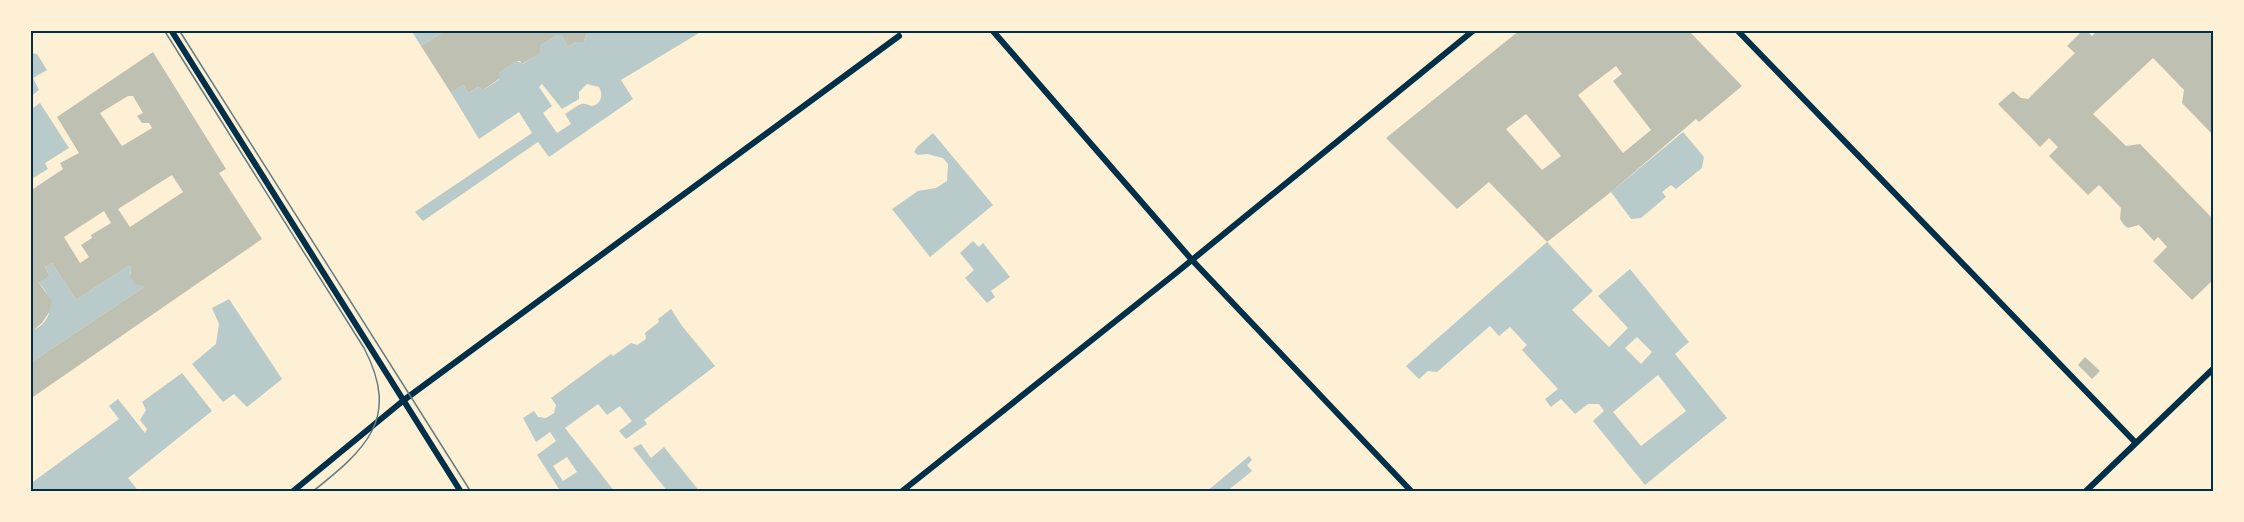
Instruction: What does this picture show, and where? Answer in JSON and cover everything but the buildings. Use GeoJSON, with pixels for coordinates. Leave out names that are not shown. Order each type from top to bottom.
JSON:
{"type":"FeatureCollection","features":[{"type":"Feature","properties":{"kind":"street"},"geometry":{"type":"LineString","coordinates":[[171,30],[461,492]]}},
{"type":"Feature","properties":{"kind":"street"},"geometry":{"type":"LineString","coordinates":[[992,30],[1192,260],[1412,492]]}},
{"type":"Feature","properties":{"kind":"street"},"geometry":{"type":"LineString","coordinates":[[901,492],[1192,260],[1474,30]]}},
{"type":"Feature","properties":{"kind":"street"},"geometry":{"type":"LineString","coordinates":[[1737,30],[2135,442]]}},
{"type":"Feature","properties":{"kind":"street"},"geometry":{"type":"LineString","coordinates":[[292,492],[405,400],[899,36]]}},
{"type":"Feature","properties":{"kind":"street"},"geometry":{"type":"LineString","coordinates":[[2085,492],[2214,368]]}},
{"type":"Feature","properties":{"kind":"shaded area"},"geometry":{"type":"Polygon","coordinates":[[[411,30],[441,30],[441,33],[421,46],[411,30]]]}},
{"type":"Feature","properties":{"kind":"shaded area"},"geometry":{"type":"Polygon","coordinates":[[[587,30],[704,30],[621,80],[633,99],[549,157],[538,142],[423,221],[415,212],[532,133],[519,112],[479,139],[451,93],[463,85],[468,93],[478,87],[483,90],[499,80],[499,73],[517,61],[523,64],[539,53],[540,46],[557,35],[561,35],[568,47],[576,42],[584,42],[587,30]],[[542,84],[539,87],[552,106],[543,113],[557,133],[571,124],[565,114],[580,104],[592,106],[600,101],[599,87],[587,84],[579,92],[579,99],[562,109],[542,84]]]}},
{"type":"Feature","properties":{"kind":"shaded area"},"geometry":{"type":"Polygon","coordinates":[[[30,53],[37,54],[47,70],[33,78],[39,90],[30,97],[30,53]]]}},
{"type":"Feature","properties":{"kind":"shaded area"},"geometry":{"type":"Polygon","coordinates":[[[40,103],[69,148],[45,163],[48,169],[30,180],[30,110],[40,103]]]}},
{"type":"Feature","properties":{"kind":"shaded area"},"geometry":{"type":"Polygon","coordinates":[[[1683,132],[1704,157],[1702,168],[1676,189],[1671,185],[1662,192],[1666,197],[1641,218],[1631,219],[1611,192],[1683,132]]]}},
{"type":"Feature","properties":{"kind":"shaded area"},"geometry":{"type":"Polygon","coordinates":[[[933,133],[993,205],[930,257],[892,209],[918,191],[936,188],[947,181],[948,164],[943,158],[927,154],[918,155],[914,152],[933,133]]]}},
{"type":"Feature","properties":{"kind":"shaded area"},"geometry":{"type":"Polygon","coordinates":[[[973,241],[979,247],[983,243],[1010,277],[991,291],[995,297],[987,303],[965,278],[974,270],[960,253],[973,241]]]}},
{"type":"Feature","properties":{"kind":"shaded area"},"geometry":{"type":"Polygon","coordinates":[[[1547,242],[1593,291],[1572,310],[1609,347],[1628,328],[1598,296],[1630,269],[1689,342],[1675,354],[1727,418],[1645,485],[1593,421],[1604,411],[1599,404],[1588,404],[1575,414],[1561,399],[1551,407],[1545,399],[1558,389],[1522,350],[1527,345],[1510,327],[1499,336],[1490,326],[1437,372],[1428,371],[1419,379],[1406,366],[1547,242]],[[1637,337],[1625,348],[1641,364],[1652,352],[1637,337]],[[1658,375],[1613,412],[1641,446],[1686,411],[1658,375]]]}},
{"type":"Feature","properties":{"kind":"shaded area"},"geometry":{"type":"Polygon","coordinates":[[[52,263],[76,300],[130,265],[132,279],[144,287],[30,363],[30,331],[44,323],[50,311],[48,297],[39,283],[50,276],[45,267],[52,263]]]}},
{"type":"Feature","properties":{"kind":"shaded area"},"geometry":{"type":"Polygon","coordinates":[[[229,299],[282,379],[247,407],[234,394],[223,402],[192,364],[216,344],[219,324],[212,308],[229,299]]]}},
{"type":"Feature","properties":{"kind":"shaded area"},"geometry":{"type":"Polygon","coordinates":[[[671,309],[715,366],[644,420],[647,424],[626,439],[619,431],[632,421],[620,406],[607,415],[598,404],[565,428],[615,492],[561,492],[537,455],[556,441],[550,432],[536,442],[523,418],[534,411],[538,417],[546,418],[554,413],[556,405],[551,398],[611,354],[613,356],[631,343],[637,345],[646,339],[645,333],[659,322],[658,319],[671,309]],[[567,457],[553,466],[563,481],[577,472],[567,457]]]}},
{"type":"Feature","properties":{"kind":"shaded area"},"geometry":{"type":"Polygon","coordinates":[[[182,373],[212,411],[128,478],[139,492],[30,490],[30,484],[119,419],[109,406],[118,399],[145,433],[147,429],[140,420],[146,410],[142,402],[182,373]]]}},
{"type":"Feature","properties":{"kind":"shaded area"},"geometry":{"type":"Polygon","coordinates":[[[641,444],[651,458],[664,447],[700,492],[668,492],[633,448],[641,444]]]}},
{"type":"Feature","properties":{"kind":"shaded area"},"geometry":{"type":"Polygon","coordinates":[[[1249,456],[1252,460],[1247,465],[1252,471],[1226,492],[1206,492],[1249,456]]]}},
{"type":"Feature","properties":{"kind":"tram line"},"geometry":{"type":"LineString","coordinates":[[164,30],[364,348],[375,373],[379,394],[378,413],[372,430],[362,446],[348,461],[312,492]]}},
{"type":"Feature","properties":{"kind":"tram line"},"geometry":{"type":"LineString","coordinates":[[179,30],[471,492]]}}]}
